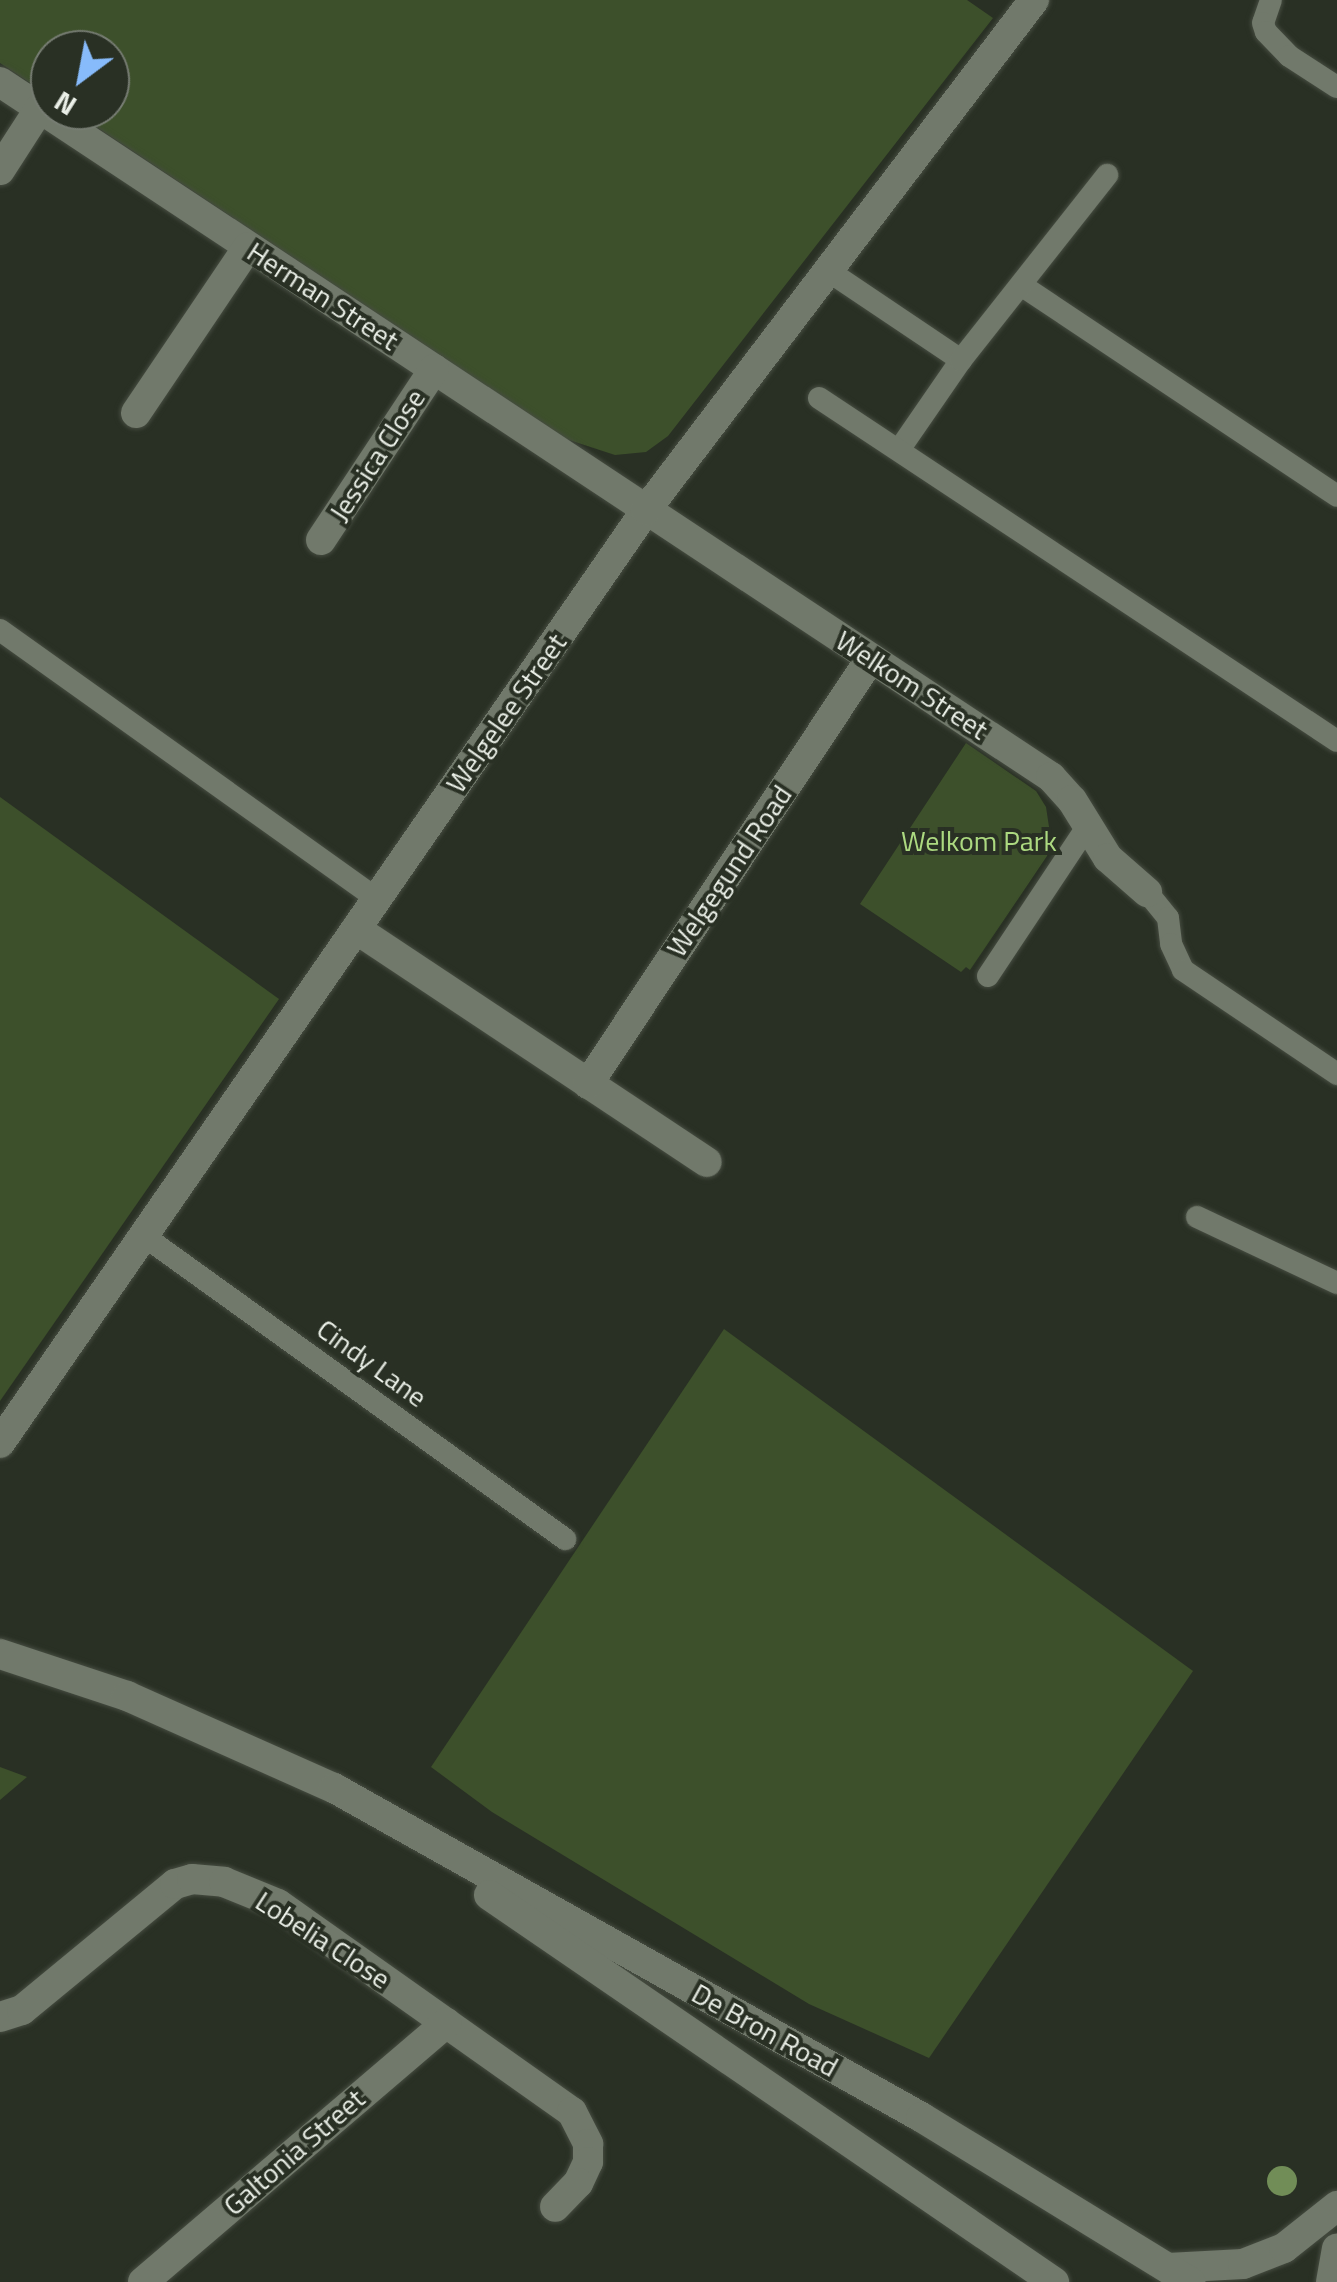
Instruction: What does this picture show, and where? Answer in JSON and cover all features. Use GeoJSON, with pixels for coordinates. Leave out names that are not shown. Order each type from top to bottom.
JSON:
{"type":"FeatureCollection","features":[{"type":"Feature","properties":{"kind":"street","name":"Welgelee Street"},"geometry":{"type":"LineString","coordinates":[[0,1443],[646,510],[1034,0]]}},
{"type":"Feature","properties":{"kind":"street","name":"Herman Street"},"geometry":{"type":"LineString","coordinates":[[0,82],[30,102]]}},
{"type":"Feature","properties":{"kind":"street"},"geometry":{"type":"LineString","coordinates":[[0,170],[30,124]]}},
{"type":"Feature","properties":{"kind":"street","name":"Herman Street"},"geometry":{"type":"LineString","coordinates":[[73,130],[646,510]]}},
{"type":"Feature","properties":{"kind":"street"},"geometry":{"type":"LineString","coordinates":[[136,412],[248,246]]}},
{"type":"Feature","properties":{"kind":"street","name":"Jessica Close"},"geometry":{"type":"LineString","coordinates":[[321,540],[434,369]]}},
{"type":"Feature","properties":{"kind":"street","name":"Welkom Street"},"geometry":{"type":"LineString","coordinates":[[646,510],[1051,777],[1089,824],[1108,858],[1147,892]]}},
{"type":"Feature","properties":{"kind":"street","name":"Welgegund Road"},"geometry":{"type":"LineString","coordinates":[[588,1084],[871,658]]}},
{"type":"Feature","properties":{"kind":"street"},"geometry":{"type":"LineString","coordinates":[[356,930],[706,1162]]}},
{"type":"Feature","properties":{"kind":"street","name":"De Bron Road"},"geometry":{"type":"LineString","coordinates":[[0,1654],[144,1703],[334,1788],[922,2116],[1179,2275]]}},
{"type":"Feature","properties":{"kind":"street","name":"De Bron Road"},"geometry":{"type":"LineString","coordinates":[[334,1788],[1054,2282]]}},
{"type":"Feature","properties":{"kind":"street","name":"Lobelia Close"},"geometry":{"type":"LineString","coordinates":[[0,2017],[22,2010],[160,1893],[175,1884],[208,1878],[278,1904],[572,2112],[583,2127],[588,2144],[584,2174],[555,2207]]}},
{"type":"Feature","properties":{"kind":"street","name":"Galtonia Street"},"geometry":{"type":"LineString","coordinates":[[147,2281],[446,2023]]}},
{"type":"Feature","properties":{"kind":"street"},"geometry":{"type":"LineString","coordinates":[[1179,2275],[1243,2264],[1284,2248],[1337,2206]]}},
{"type":"Feature","properties":{"kind":"street"},"geometry":{"type":"LineString","coordinates":[[1331,2282],[1337,2248]]}},
{"type":"Feature","properties":{"kind":"lane"},"geometry":{"type":"LineString","coordinates":[[1271,0],[1263,22],[1266,32],[1290,56],[1337,87]]}},
{"type":"Feature","properties":{"kind":"lane"},"geometry":{"type":"LineString","coordinates":[[899,450],[961,360],[1106,174]]}},
{"type":"Feature","properties":{"kind":"lane"},"geometry":{"type":"LineString","coordinates":[[830,272],[961,360]]}},
{"type":"Feature","properties":{"kind":"lane"},"geometry":{"type":"LineString","coordinates":[[1021,285],[1337,496]]}},
{"type":"Feature","properties":{"kind":"lane"},"geometry":{"type":"LineString","coordinates":[[819,398],[1337,741]]}},
{"type":"Feature","properties":{"kind":"lane"},"geometry":{"type":"LineString","coordinates":[[0,630],[377,899]]}},
{"type":"Feature","properties":{"kind":"lane"},"geometry":{"type":"LineString","coordinates":[[988,976],[1089,824]]}},
{"type":"Feature","properties":{"kind":"lane"},"geometry":{"type":"LineString","coordinates":[[1147,892],[1168,918],[1170,944],[1183,970],[1337,1074]]}},
{"type":"Feature","properties":{"kind":"lane"},"geometry":{"type":"LineString","coordinates":[[1197,1216],[1337,1283]]}},
{"type":"Feature","properties":{"kind":"lane","name":"Cindy Lane"},"geometry":{"type":"LineString","coordinates":[[144,1236],[565,1539]]}},
{"type":"Feature","properties":{"kind":"green space"},"geometry":{"type":"Polygon","coordinates":[[[0,0],[967,0],[993,18],[668,436],[646,452],[615,455],[566,439],[101,130],[130,130],[130,30],[30,30],[30,83],[0,63],[0,0]]]}},
{"type":"Feature","properties":{"kind":"green space","name":"Welkom Park"},"geometry":{"type":"Polygon","coordinates":[[[966,743],[1036,791],[1046,807],[1051,840],[1047,856],[970,970],[966,967],[961,972],[860,904],[966,743]]]}},
{"type":"Feature","properties":{"kind":"green space"},"geometry":{"type":"Polygon","coordinates":[[[0,797],[279,999],[0,1401],[0,797]]]}},
{"type":"Feature","properties":{"kind":"green space"},"geometry":{"type":"Polygon","coordinates":[[[724,1329],[1193,1671],[929,2058],[809,2004],[492,1812],[431,1767],[724,1329]]]}},
{"type":"Feature","properties":{"kind":"green space"},"geometry":{"type":"Polygon","coordinates":[[[0,1767],[27,1777],[0,1800],[0,1767]]]}}]}
